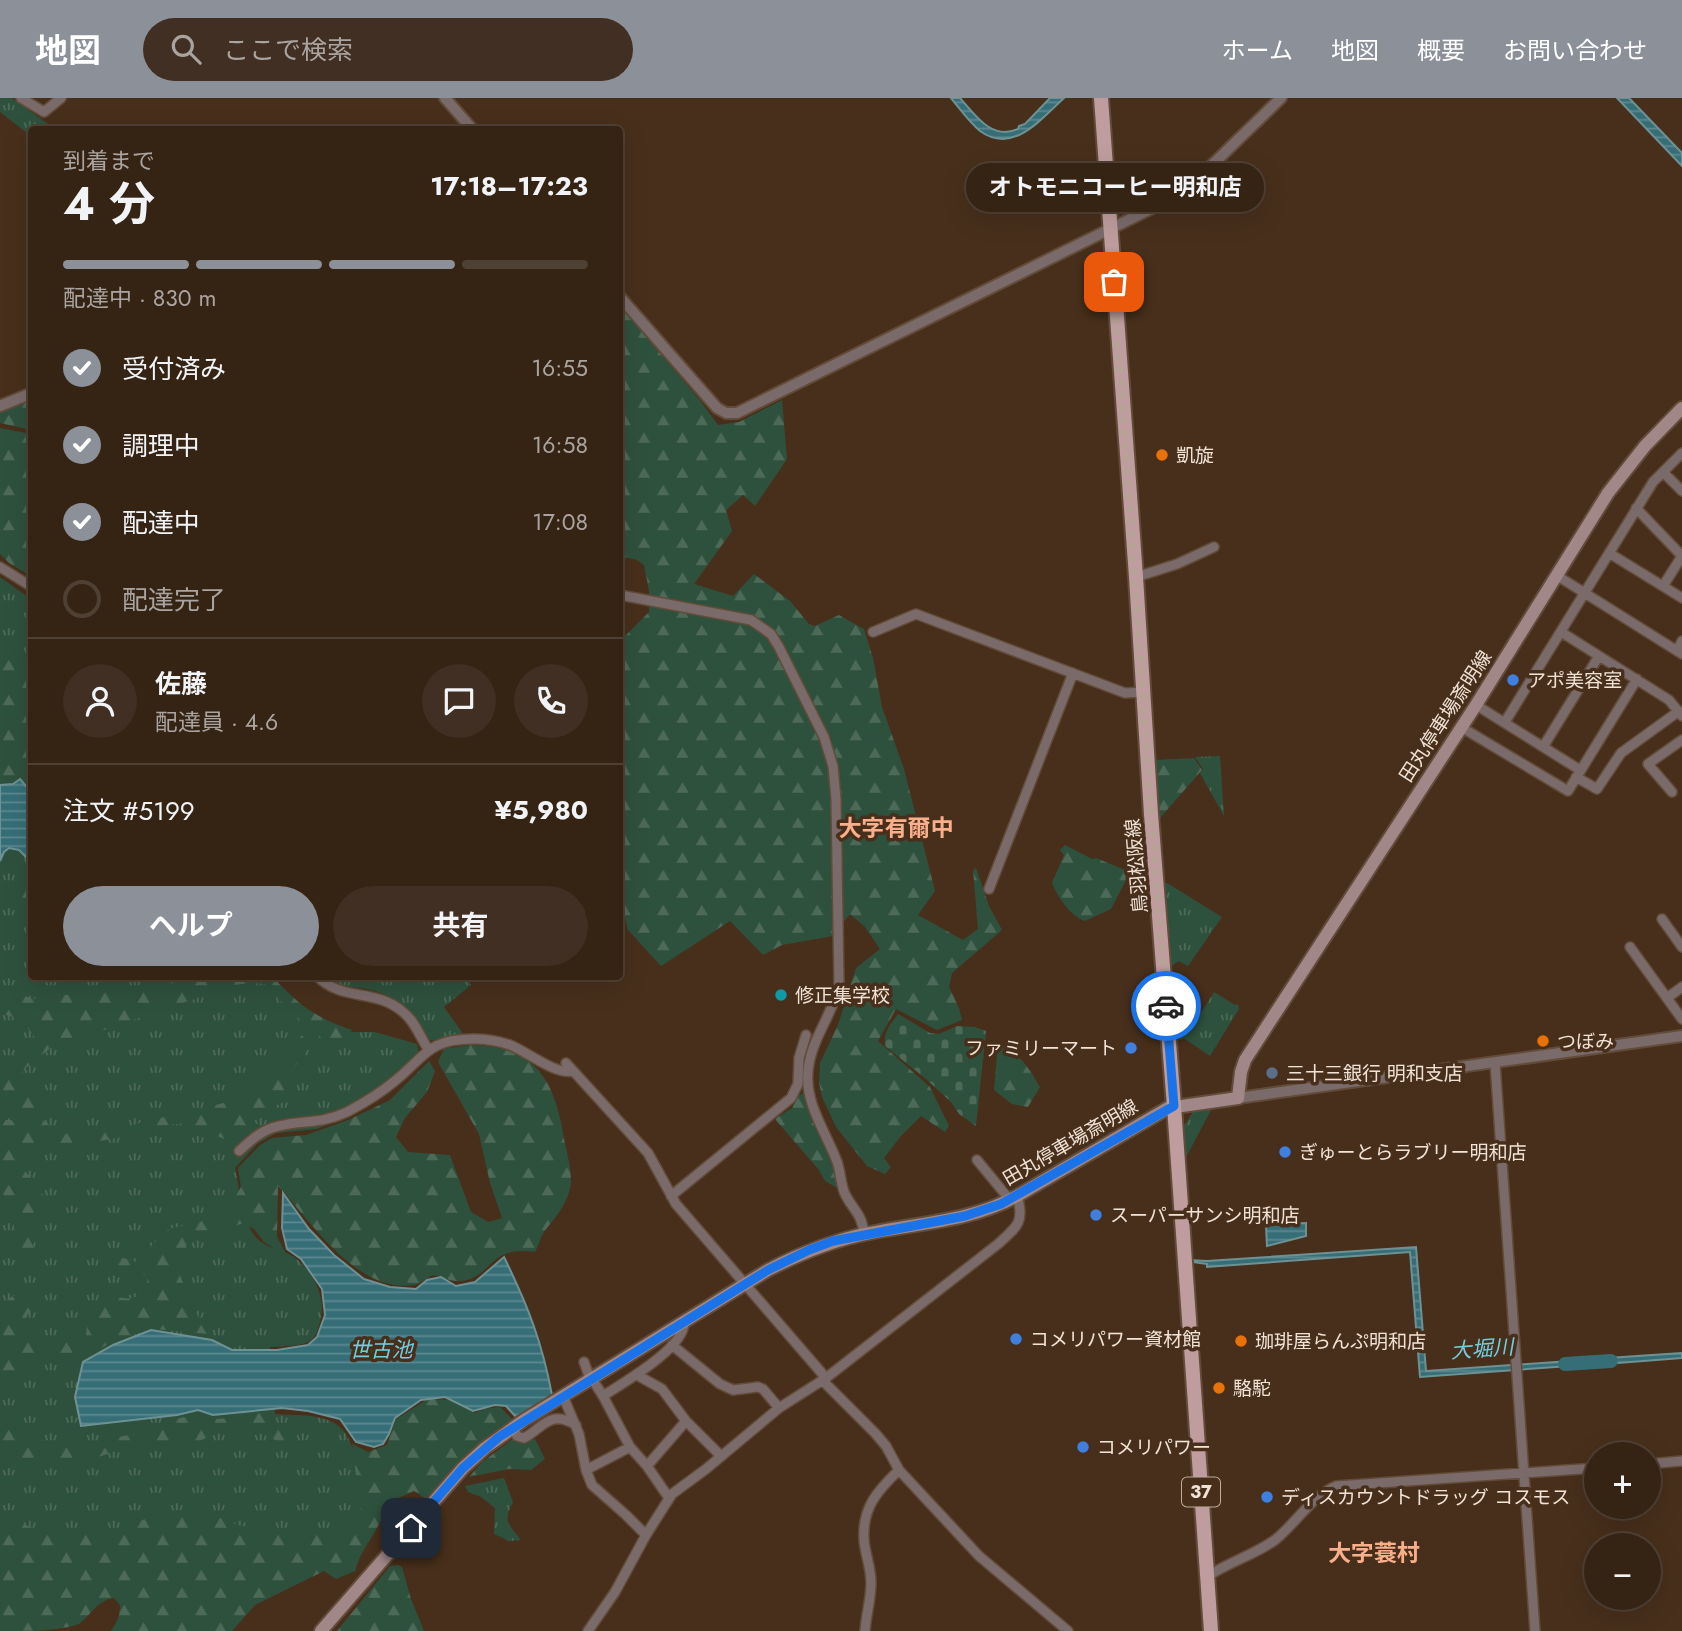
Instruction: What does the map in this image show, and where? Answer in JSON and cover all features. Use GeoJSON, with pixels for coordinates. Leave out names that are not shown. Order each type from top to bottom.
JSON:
{"type":"FeatureCollection","features":[{"type":"Feature","properties":{"kind":"main road","name":"鳥羽松阪線"},"geometry":{"type":"LineString","coordinates":[[1101,98],[1211,1631]]}},
{"type":"Feature","properties":{"kind":"main road","name":"田丸停車場斎明線"},"geometry":{"type":"LineString","coordinates":[[321,1631],[463,1468],[512,1428],[744,1285],[809,1250],[864,1234],[965,1216],[1014,1198],[1174,1106],[1238,1098],[1245,1060],[1476,705],[1618,478],[1644,446],[1682,408]]}},
{"type":"Feature","properties":{"kind":"street"},"geometry":{"type":"LineString","coordinates":[[21,98],[44,113],[61,98]]}},
{"type":"Feature","properties":{"kind":"street"},"geometry":{"type":"LineString","coordinates":[[445,98],[469,126]]}},
{"type":"Feature","properties":{"kind":"street"},"geometry":{"type":"LineString","coordinates":[[623,301],[718,408],[732,414],[743,411],[1183,193],[1281,98]]}},
{"type":"Feature","properties":{"kind":"street"},"geometry":{"type":"LineString","coordinates":[[0,406],[28,395]]}},
{"type":"Feature","properties":{"kind":"street"},"geometry":{"type":"LineString","coordinates":[[1505,722],[1653,482],[1682,453]]}},
{"type":"Feature","properties":{"kind":"street"},"geometry":{"type":"LineString","coordinates":[[1663,472],[1682,491]]}},
{"type":"Feature","properties":{"kind":"street"},"geometry":{"type":"LineString","coordinates":[[1636,508],[1682,556],[1663,586]]}},
{"type":"Feature","properties":{"kind":"street"},"geometry":{"type":"LineString","coordinates":[[1136,577],[1177,565],[1214,547]]}},
{"type":"Feature","properties":{"kind":"street"},"geometry":{"type":"LineString","coordinates":[[1609,553],[1682,598]]}},
{"type":"Feature","properties":{"kind":"street"},"geometry":{"type":"LineString","coordinates":[[0,567],[28,584]]}},
{"type":"Feature","properties":{"kind":"street"},"geometry":{"type":"LineString","coordinates":[[1556,575],[1679,652],[1682,641]]}},
{"type":"Feature","properties":{"kind":"street"},"geometry":{"type":"LineString","coordinates":[[623,596],[741,617],[761,625],[779,647],[829,752],[835,778],[836,799],[839,985],[834,1004],[816,1042],[807,1076],[813,1108],[837,1161],[845,1194],[862,1218],[864,1234]]}},
{"type":"Feature","properties":{"kind":"street"},"geometry":{"type":"LineString","coordinates":[[873,632],[916,614],[1125,693],[1143,692]]}},
{"type":"Feature","properties":{"kind":"street"},"geometry":{"type":"LineString","coordinates":[[1476,705],[1543,747],[1597,789],[1621,753],[1680,713],[1669,700],[1561,632]]}},
{"type":"Feature","properties":{"kind":"street"},"geometry":{"type":"LineString","coordinates":[[1543,747],[1599,656]]}},
{"type":"Feature","properties":{"kind":"street"},"geometry":{"type":"LineString","coordinates":[[989,889],[1073,673]]}},
{"type":"Feature","properties":{"kind":"street"},"geometry":{"type":"LineString","coordinates":[[1461,727],[1568,791],[1637,679]]}},
{"type":"Feature","properties":{"kind":"street"},"geometry":{"type":"LineString","coordinates":[[1672,792],[1648,764],[1682,740]]}},
{"type":"Feature","properties":{"kind":"street"},"geometry":{"type":"LineString","coordinates":[[1662,919],[1682,947]]}},
{"type":"Feature","properties":{"kind":"street"},"geometry":{"type":"LineString","coordinates":[[1630,947],[1682,1019]]}},
{"type":"Feature","properties":{"kind":"street"},"geometry":{"type":"LineString","coordinates":[[322,980],[333,989],[372,995],[400,1009],[415,1025],[428,1049]]}},
{"type":"Feature","properties":{"kind":"street"},"geometry":{"type":"LineString","coordinates":[[1667,998],[1682,988]]}},
{"type":"Feature","properties":{"kind":"street"},"geometry":{"type":"LineString","coordinates":[[671,1196],[791,1098],[797,1084],[799,1058],[806,1035]]}},
{"type":"Feature","properties":{"kind":"street"},"geometry":{"type":"LineString","coordinates":[[1238,1098],[1682,1036]]}},
{"type":"Feature","properties":{"kind":"street"},"geometry":{"type":"LineString","coordinates":[[239,1151],[252,1139],[277,1126],[316,1123],[346,1112],[390,1085],[428,1049],[436,1045],[459,1040],[487,1040],[509,1044],[562,1072],[573,1071]]}},
{"type":"Feature","properties":{"kind":"street"},"geometry":{"type":"LineString","coordinates":[[566,1063],[648,1153],[671,1196],[824,1379],[881,1439],[895,1460],[898,1470],[979,1556],[1068,1631]]}},
{"type":"Feature","properties":{"kind":"street"},"geometry":{"type":"LineString","coordinates":[[1495,1063],[1535,1631]]}},
{"type":"Feature","properties":{"kind":"street"},"geometry":{"type":"LineString","coordinates":[[588,1631],[615,1592],[669,1498],[779,1408],[824,1379],[1002,1240],[1020,1220],[1021,1213],[1014,1198],[977,1160]]}},
{"type":"Feature","properties":{"kind":"street"},"geometry":{"type":"LineString","coordinates":[[603,1395],[637,1375],[672,1345],[681,1336],[684,1322]]}},
{"type":"Feature","properties":{"kind":"street"},"geometry":{"type":"LineString","coordinates":[[672,1345],[720,1384],[733,1390],[758,1387],[763,1389],[779,1408]]}},
{"type":"Feature","properties":{"kind":"street"},"geometry":{"type":"LineString","coordinates":[[584,1362],[588,1373]]}},
{"type":"Feature","properties":{"kind":"street"},"geometry":{"type":"LineString","coordinates":[[637,1375],[662,1389],[686,1421],[721,1457]]}},
{"type":"Feature","properties":{"kind":"street"},"geometry":{"type":"LineString","coordinates":[[596,1385],[630,1447],[669,1498]]}},
{"type":"Feature","properties":{"kind":"street"},"geometry":{"type":"LineString","coordinates":[[563,1396],[576,1425],[592,1485],[646,1535]]}},
{"type":"Feature","properties":{"kind":"street"},"geometry":{"type":"LineString","coordinates":[[512,1428],[517,1436],[524,1438],[545,1422],[564,1419],[576,1425]]}},
{"type":"Feature","properties":{"kind":"street"},"geometry":{"type":"LineString","coordinates":[[647,1466],[686,1421]]}},
{"type":"Feature","properties":{"kind":"street"},"geometry":{"type":"LineString","coordinates":[[586,1470],[630,1447]]}},
{"type":"Feature","properties":{"kind":"street"},"geometry":{"type":"LineString","coordinates":[[1661,1463],[1682,1461]]}},
{"type":"Feature","properties":{"kind":"street"},"geometry":{"type":"LineString","coordinates":[[1208,1576],[1260,1550],[1336,1486],[1584,1469]]}},
{"type":"Feature","properties":{"kind":"street"},"geometry":{"type":"LineString","coordinates":[[865,1631],[872,1585],[864,1541],[865,1524],[874,1495],[898,1470]]}},
{"type":"Feature","properties":{"kind":"green space"},"geometry":{"type":"Polygon","coordinates":[[[0,98],[12,98],[51,126],[28,126],[28,134],[0,112],[0,98]]]}},
{"type":"Feature","properties":{"kind":"green space"},"geometry":{"type":"Polygon","coordinates":[[[625,312],[718,425],[739,422],[782,400],[787,459],[755,506],[743,495],[726,510],[732,531],[694,584],[733,596],[754,574],[790,601],[809,624],[815,626],[839,615],[864,629],[873,658],[882,707],[904,769],[935,891],[918,915],[963,940],[978,929],[973,870],[976,868],[989,906],[1002,930],[952,973],[949,987],[962,1020],[937,1030],[896,1009],[878,1041],[930,1087],[949,1126],[945,1132],[921,1116],[884,1158],[891,1167],[885,1174],[867,1166],[836,1127],[822,1097],[819,1083],[820,1063],[838,1025],[856,968],[880,949],[865,927],[850,914],[833,936],[782,945],[763,955],[730,921],[661,966],[628,930],[623,911],[623,638],[649,612],[649,591],[644,565],[623,557],[625,312]]]}},
{"type":"Feature","properties":{"kind":"green space"},"geometry":{"type":"Polygon","coordinates":[[[28,401],[28,429],[0,423],[0,413],[28,401]]]}},
{"type":"Feature","properties":{"kind":"green space"},"geometry":{"type":"Polygon","coordinates":[[[0,428],[28,433],[28,574],[0,554],[0,428]]]}},
{"type":"Feature","properties":{"kind":"green space"},"geometry":{"type":"Polygon","coordinates":[[[0,577],[28,597],[28,663],[18,653],[0,645],[0,577]]]}},
{"type":"Feature","properties":{"kind":"green space"},"geometry":{"type":"Polygon","coordinates":[[[0,645],[9,647],[28,663],[28,786],[21,778],[0,776],[0,645]]]}},
{"type":"Feature","properties":{"kind":"green space"},"geometry":{"type":"Polygon","coordinates":[[[0,684],[28,738],[28,980],[262,980],[316,1018],[350,1032],[375,1032],[417,1044],[419,1055],[424,1060],[390,1092],[353,1114],[317,1129],[276,1133],[257,1144],[235,1168],[250,1229],[264,1244],[295,1257],[316,1283],[321,1299],[321,1316],[312,1339],[300,1345],[270,1347],[275,1414],[313,1416],[334,1423],[342,1429],[353,1450],[361,1514],[339,1536],[0,1562],[0,684]]]}},
{"type":"Feature","properties":{"kind":"green space"},"geometry":{"type":"Polygon","coordinates":[[[1220,756],[1224,816],[1200,773],[1203,769],[1195,757],[1220,756]]]}},
{"type":"Feature","properties":{"kind":"green space"},"geometry":{"type":"Polygon","coordinates":[[[1194,758],[1202,770],[1160,818],[1155,760],[1194,758]]]}},
{"type":"Feature","properties":{"kind":"green space"},"geometry":{"type":"Polygon","coordinates":[[[1065,845],[1092,859],[1096,858],[1130,872],[1111,909],[1085,921],[1070,911],[1061,900],[1052,883],[1064,855],[1060,850],[1065,845]]]}},
{"type":"Feature","properties":{"kind":"green space"},"geometry":{"type":"Polygon","coordinates":[[[28,881],[28,906],[0,898],[0,886],[28,881]]]}},
{"type":"Feature","properties":{"kind":"green space"},"geometry":{"type":"Polygon","coordinates":[[[1163,883],[1222,917],[1188,966],[1179,961],[1170,967],[1163,883]]]}},
{"type":"Feature","properties":{"kind":"green space"},"geometry":{"type":"Polygon","coordinates":[[[174,980],[276,980],[308,1009],[352,1030],[345,1043],[332,1046],[318,1035],[283,1083],[287,1101],[246,1117],[264,1128],[240,1146],[188,1123],[66,1147],[47,1139],[36,1142],[21,1157],[24,1169],[51,1206],[31,1237],[34,1248],[19,1252],[0,1252],[0,1235],[14,1239],[14,1217],[0,1188],[0,1120],[18,1120],[0,1086],[0,1057],[22,1054],[35,1038],[22,1020],[0,1013],[0,986],[33,999],[105,990],[127,995],[135,986],[170,988],[174,980]],[[264,984],[224,986],[200,997],[49,1049],[22,1071],[33,1089],[42,1119],[61,1135],[97,1126],[121,1130],[139,1123],[232,1101],[268,1076],[308,1028],[264,984]]]}},
{"type":"Feature","properties":{"kind":"green space"},"geometry":{"type":"Polygon","coordinates":[[[468,980],[471,985],[444,1007],[464,1035],[428,1041],[402,1006],[384,994],[374,990],[337,986],[328,981],[468,980]]]}},
{"type":"Feature","properties":{"kind":"green space"},"geometry":{"type":"Polygon","coordinates":[[[1172,991],[1201,1013],[1214,992],[1235,1005],[1238,1004],[1239,1009],[1210,1056],[1185,1039],[1178,1040],[1172,991]]]}},
{"type":"Feature","properties":{"kind":"green space"},"geometry":{"type":"Polygon","coordinates":[[[898,1014],[930,1033],[939,1034],[957,1026],[986,1031],[976,1126],[959,1114],[951,1102],[926,1079],[885,1046],[886,1033],[898,1014]]]}},
{"type":"Feature","properties":{"kind":"green space"},"geometry":{"type":"Polygon","coordinates":[[[998,1043],[1018,1056],[1040,1087],[1028,1107],[1012,1104],[994,1090],[998,1043]]]}},
{"type":"Feature","properties":{"kind":"green space"},"geometry":{"type":"Polygon","coordinates":[[[470,1045],[492,1047],[526,1059],[538,1070],[555,1099],[571,1181],[565,1202],[543,1234],[535,1252],[507,1253],[471,1279],[450,1280],[433,1275],[414,1285],[393,1285],[373,1278],[337,1252],[278,1186],[277,1237],[288,1257],[264,1242],[254,1229],[243,1223],[187,1244],[180,1275],[191,1304],[208,1334],[154,1329],[120,1338],[86,1356],[37,1352],[28,1373],[5,1398],[0,1398],[0,1309],[11,1297],[37,1287],[40,1266],[43,1265],[45,1276],[44,1292],[19,1324],[22,1332],[54,1340],[86,1338],[88,1312],[101,1301],[104,1291],[126,1298],[148,1290],[147,1277],[139,1268],[113,1269],[100,1266],[96,1254],[136,1262],[168,1229],[224,1216],[241,1187],[238,1168],[259,1146],[272,1138],[306,1135],[348,1120],[390,1100],[429,1061],[435,1071],[427,1092],[405,1118],[396,1137],[408,1152],[450,1155],[471,1212],[488,1222],[502,1218],[490,1183],[479,1134],[438,1062],[444,1049],[470,1045]]]}},
{"type":"Feature","properties":{"kind":"green space"},"geometry":{"type":"Polygon","coordinates":[[[805,1092],[811,1114],[834,1162],[839,1189],[825,1181],[819,1170],[775,1119],[792,1108],[798,1096],[805,1092]]]}},
{"type":"Feature","properties":{"kind":"green space"},"geometry":{"type":"Polygon","coordinates":[[[1212,1108],[1184,1161],[1183,1128],[1194,1110],[1212,1108]]]}},
{"type":"Feature","properties":{"kind":"green space"},"geometry":{"type":"Polygon","coordinates":[[[428,1399],[449,1400],[475,1413],[500,1407],[512,1419],[426,1499],[414,1491],[387,1503],[355,1571],[336,1579],[324,1571],[255,1605],[232,1631],[111,1631],[120,1609],[114,1598],[103,1602],[79,1624],[41,1630],[0,1631],[0,1516],[33,1528],[100,1537],[155,1515],[179,1517],[210,1514],[241,1526],[300,1534],[312,1531],[337,1534],[361,1514],[352,1444],[368,1452],[387,1445],[396,1419],[428,1399]]]}},
{"type":"Feature","properties":{"kind":"green space"},"geometry":{"type":"Polygon","coordinates":[[[261,1413],[276,1424],[286,1440],[284,1445],[254,1431],[241,1430],[216,1434],[174,1450],[148,1444],[127,1447],[83,1460],[0,1465],[0,1427],[45,1441],[95,1443],[197,1414],[219,1419],[261,1413]]]}},
{"type":"Feature","properties":{"kind":"green space"},"geometry":{"type":"Polygon","coordinates":[[[513,1439],[524,1442],[535,1439],[545,1459],[531,1470],[509,1469],[469,1477],[482,1462],[513,1439]]]}},
{"type":"Feature","properties":{"kind":"green space"},"geometry":{"type":"Polygon","coordinates":[[[504,1478],[513,1502],[508,1522],[521,1540],[509,1541],[494,1534],[495,1508],[481,1497],[468,1492],[465,1486],[504,1478]]]}},
{"type":"Feature","properties":{"kind":"green space"},"geometry":{"type":"Polygon","coordinates":[[[390,1566],[402,1567],[424,1631],[337,1631],[390,1566]]]}},
{"type":"Feature","properties":{"kind":"water"},"geometry":{"type":"Polygon","coordinates":[[[951,98],[960,98],[992,129],[1009,132],[1025,124],[1050,98],[1064,98],[1026,131],[1004,139],[980,131],[951,98]]]}},
{"type":"Feature","properties":{"kind":"water"},"geometry":{"type":"Polygon","coordinates":[[[1617,98],[1629,98],[1682,153],[1682,166],[1617,98]]]}},
{"type":"Feature","properties":{"kind":"water"},"geometry":{"type":"Polygon","coordinates":[[[20,779],[28,788],[28,859],[19,850],[9,848],[0,861],[0,785],[13,784],[20,779]]]}},
{"type":"Feature","properties":{"kind":"water","name":"世古池"},"geometry":{"type":"Polygon","coordinates":[[[283,1193],[309,1229],[334,1255],[364,1279],[390,1287],[416,1289],[427,1280],[441,1277],[456,1286],[475,1282],[504,1257],[533,1324],[552,1395],[516,1417],[506,1406],[495,1405],[473,1411],[445,1397],[421,1400],[395,1418],[383,1444],[374,1447],[356,1442],[340,1419],[282,1408],[213,1415],[198,1410],[177,1415],[81,1426],[75,1397],[83,1362],[113,1345],[151,1330],[212,1340],[232,1350],[277,1350],[308,1345],[317,1337],[325,1315],[322,1289],[301,1259],[287,1249],[282,1228],[283,1193]]]}},
{"type":"Feature","properties":{"kind":"water"},"geometry":{"type":"Polygon","coordinates":[[[1306,1223],[1306,1236],[1267,1246],[1266,1225],[1306,1223]]]}},
{"type":"Feature","properties":{"kind":"water"},"geometry":{"type":"Polygon","coordinates":[[[1416,1247],[1426,1371],[1583,1360],[1583,1365],[1420,1377],[1410,1252],[1207,1267],[1207,1264],[1191,1264],[1190,1260],[1207,1261],[1416,1247]]]}},
{"type":"Feature","properties":{"kind":"water"},"geometry":{"type":"Polygon","coordinates":[[[1682,1353],[1682,1358],[1593,1365],[1593,1359],[1682,1353]]]}},
{"type":"Feature","properties":{"kind":"waterway","name":"大堀川"},"geometry":{"type":"LineString","coordinates":[[1565,1364],[1611,1361]]}},
{"type":"Feature","properties":{"kind":"way so far"},"geometry":{"type":"LineString","coordinates":[[1114,282],[1166,1006]]}},
{"type":"Feature","properties":{"kind":"place","name":"オトモニコーヒー明和店"},"geometry":{"type":"Point","coordinates":[1114,282]}},
{"type":"Feature","properties":{"kind":"place","name":"凱旋"},"geometry":{"type":"Point","coordinates":[1162,455]}},
{"type":"Feature","properties":{"kind":"place","name":"アポ美容室"},"geometry":{"type":"Point","coordinates":[1513,680]}},
{"type":"Feature","properties":{"kind":"place","name":"修正集学校"},"geometry":{"type":"Point","coordinates":[781,995]}},
{"type":"Feature","properties":{"kind":"place","name":"つぼみ"},"geometry":{"type":"Point","coordinates":[1543,1041]}},
{"type":"Feature","properties":{"kind":"place","name":"ファミリーマート"},"geometry":{"type":"Point","coordinates":[1131,1048]}},
{"type":"Feature","properties":{"kind":"place","name":"三十三銀行 明和支店"},"geometry":{"type":"Point","coordinates":[1272,1073]}},
{"type":"Feature","properties":{"kind":"place","name":"ぎゅーとらラブリー明和店"},"geometry":{"type":"Point","coordinates":[1285,1152]}},
{"type":"Feature","properties":{"kind":"place","name":"スーパーサンシ明和店"},"geometry":{"type":"Point","coordinates":[1096,1215]}},
{"type":"Feature","properties":{"kind":"place","name":"コメリパワー資材館"},"geometry":{"type":"Point","coordinates":[1016,1339]}},
{"type":"Feature","properties":{"kind":"place","name":"珈琲屋らんぷ明和店"},"geometry":{"type":"Point","coordinates":[1241,1341]}},
{"type":"Feature","properties":{"kind":"place","name":"駱駝"},"geometry":{"type":"Point","coordinates":[1219,1388]}},
{"type":"Feature","properties":{"kind":"place","name":"コメリパワー"},"geometry":{"type":"Point","coordinates":[1083,1447]}},
{"type":"Feature","properties":{"kind":"place","name":"ディスカウントドラッグ コスモス"},"geometry":{"type":"Point","coordinates":[1267,1497]}},
{"type":"Feature","properties":{"kind":"district","name":"大字有爾中"},"geometry":{"type":"Point","coordinates":[896,828]}},
{"type":"Feature","properties":{"kind":"district","name":"大字蓑村"},"geometry":{"type":"Point","coordinates":[1374,1553]}},
{"type":"Feature","properties":{"kind":"route"},"geometry":{"type":"LineString","coordinates":[[411,1528],[463,1468],[499,1437],[768,1270],[833,1241],[952,1219],[1001,1204],[1174,1106],[1166,1006]]}}]}
